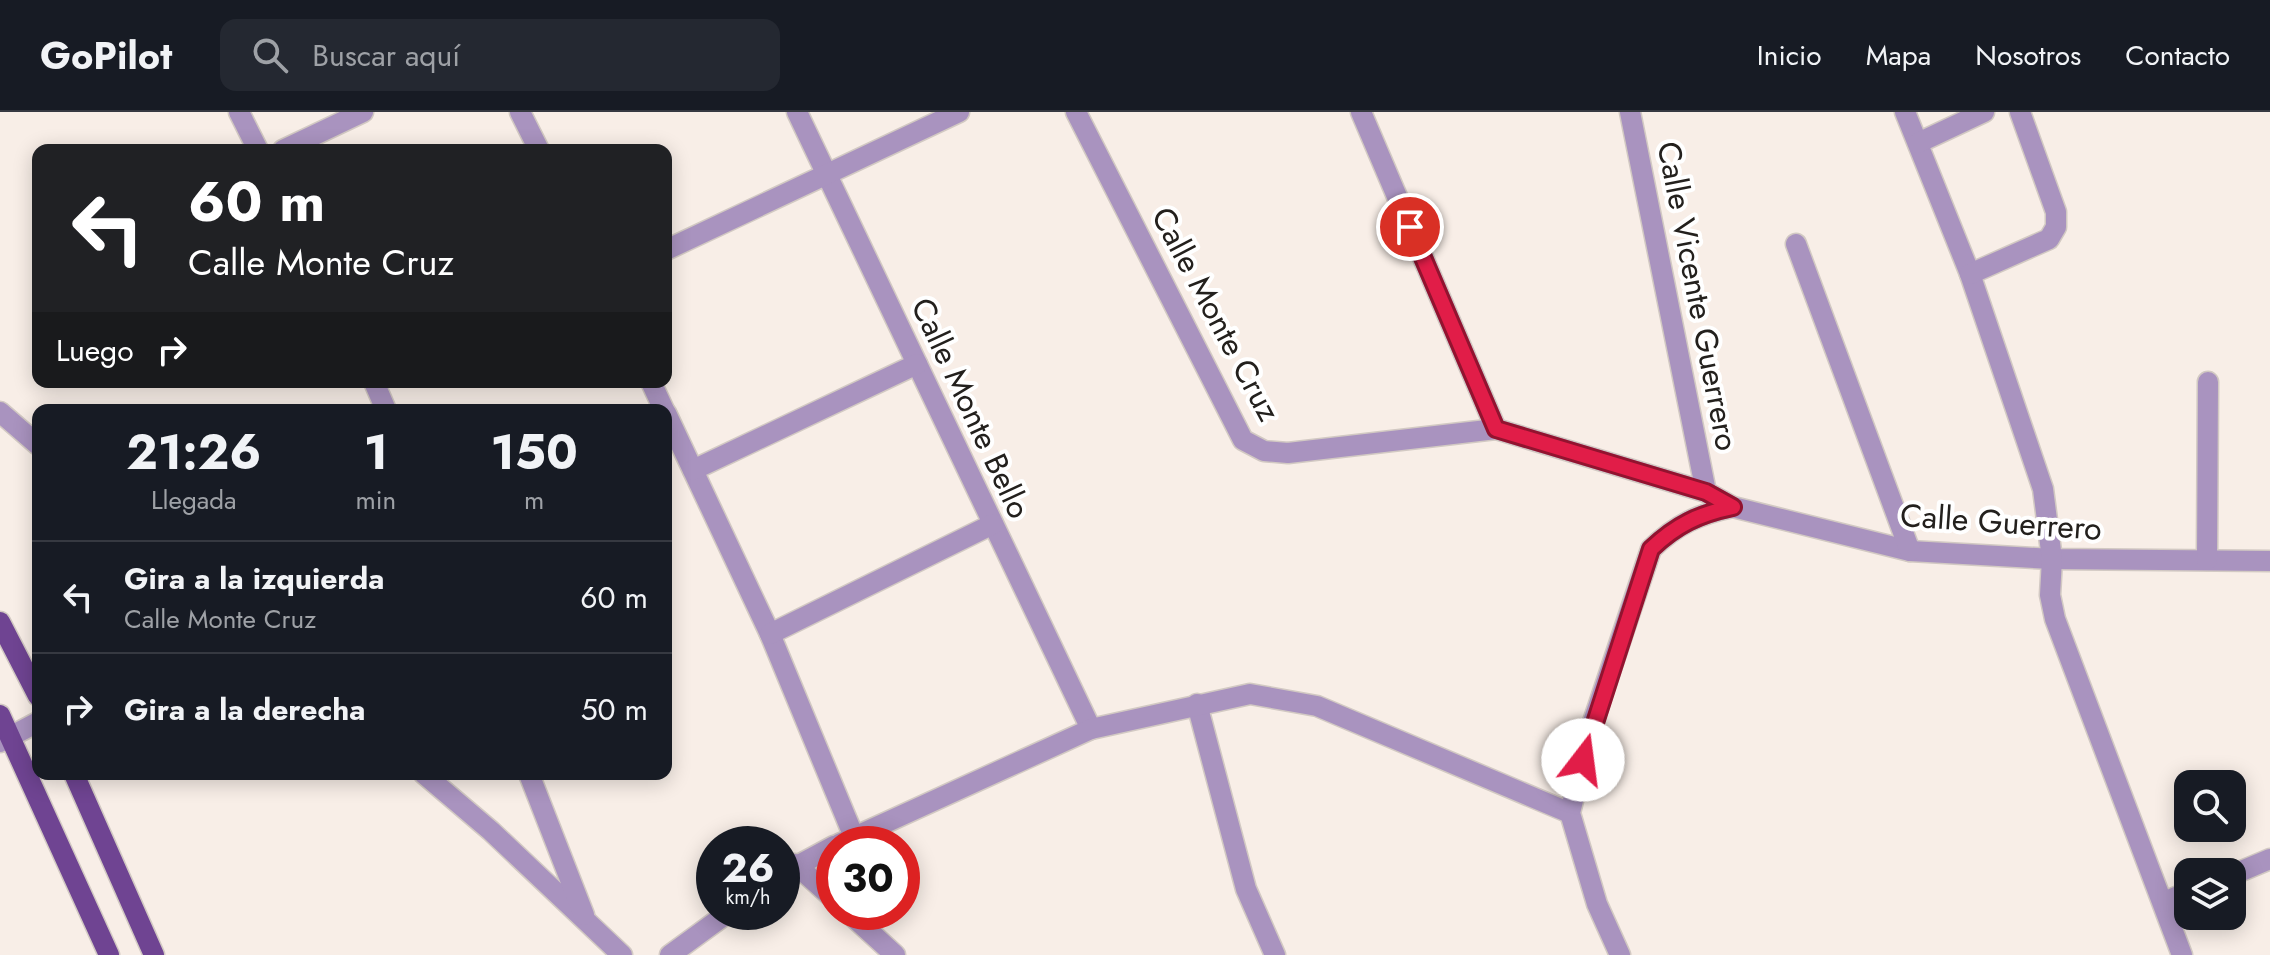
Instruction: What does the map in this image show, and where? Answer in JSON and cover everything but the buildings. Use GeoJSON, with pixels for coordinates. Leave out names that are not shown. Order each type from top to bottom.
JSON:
{"type":"FeatureCollection","features":[{"type":"Feature","properties":{"kind":"main road"},"geometry":{"type":"LineString","coordinates":[[0,622],[32,684]]}},
{"type":"Feature","properties":{"kind":"main road"},"geometry":{"type":"LineString","coordinates":[[0,715],[5,740],[109,955]]}},
{"type":"Feature","properties":{"kind":"main road"},"geometry":{"type":"LineString","coordinates":[[77,780],[154,955]]}},
{"type":"Feature","properties":{"kind":"street"},"geometry":{"type":"LineString","coordinates":[[239,112],[255,144]]}},
{"type":"Feature","properties":{"kind":"street"},"geometry":{"type":"LineString","coordinates":[[296,144],[363,112]]}},
{"type":"Feature","properties":{"kind":"street"},"geometry":{"type":"LineString","coordinates":[[520,112],[536,144]]}},
{"type":"Feature","properties":{"kind":"street","name":"Calle Monte Bello"},"geometry":{"type":"LineString","coordinates":[[797,112],[1091,729]]}},
{"type":"Feature","properties":{"kind":"street"},"geometry":{"type":"LineString","coordinates":[[672,247],[959,112]]}},
{"type":"Feature","properties":{"kind":"street","name":"Calle Monte Cruz"},"geometry":{"type":"LineString","coordinates":[[1076,112],[1243,440],[1264,451],[1288,453],[1496,429],[1706,492],[1733,507]]}},
{"type":"Feature","properties":{"kind":"street"},"geometry":{"type":"LineString","coordinates":[[1361,112],[1496,429]]}},
{"type":"Feature","properties":{"kind":"street","name":"Calle Vicente Guerrero"},"geometry":{"type":"LineString","coordinates":[[1630,112],[1706,492]]}},
{"type":"Feature","properties":{"kind":"street"},"geometry":{"type":"LineString","coordinates":[[1905,112],[1970,274],[2043,489],[2052,559],[2050,595],[2055,619],[2182,955]]}},
{"type":"Feature","properties":{"kind":"street"},"geometry":{"type":"LineString","coordinates":[[1918,143],[1984,112]]}},
{"type":"Feature","properties":{"kind":"street"},"geometry":{"type":"LineString","coordinates":[[1970,274],[2049,239],[2056,227],[2056,212],[2020,112]]}},
{"type":"Feature","properties":{"kind":"street"},"geometry":{"type":"LineString","coordinates":[[1796,244],[1910,551]]}},
{"type":"Feature","properties":{"kind":"street"},"geometry":{"type":"LineString","coordinates":[[693,470],[917,364]]}},
{"type":"Feature","properties":{"kind":"street"},"geometry":{"type":"LineString","coordinates":[[2207,560],[2208,382]]}},
{"type":"Feature","properties":{"kind":"street"},"geometry":{"type":"LineString","coordinates":[[0,412],[32,440]]}},
{"type":"Feature","properties":{"kind":"street"},"geometry":{"type":"LineString","coordinates":[[672,426],[770,634],[836,826]]}},
{"type":"Feature","properties":{"kind":"street"},"geometry":{"type":"LineString","coordinates":[[1620,955],[1597,904],[1570,813],[1589,734],[1651,549],[1672,529],[1699,514],[1733,507]]}},
{"type":"Feature","properties":{"kind":"street","name":"Calle Guerrero"},"geometry":{"type":"LineString","coordinates":[[1733,507],[1910,551],[2052,559],[2270,561]]}},
{"type":"Feature","properties":{"kind":"street"},"geometry":{"type":"LineString","coordinates":[[770,634],[993,524]]}},
{"type":"Feature","properties":{"kind":"street"},"geometry":{"type":"LineString","coordinates":[[877,826],[1091,729],[1250,694],[1317,706],[1570,813]]}},
{"type":"Feature","properties":{"kind":"street"},"geometry":{"type":"LineString","coordinates":[[1197,704],[1246,889],[1275,955]]}},
{"type":"Feature","properties":{"kind":"street"},"geometry":{"type":"LineString","coordinates":[[5,740],[32,725]]}},
{"type":"Feature","properties":{"kind":"street"},"geometry":{"type":"LineString","coordinates":[[431,780],[491,831],[622,955]]}},
{"type":"Feature","properties":{"kind":"street"},"geometry":{"type":"LineString","coordinates":[[531,780],[587,922]]}},
{"type":"Feature","properties":{"kind":"street"},"geometry":{"type":"LineString","coordinates":[[2246,869],[2270,859]]}},
{"type":"Feature","properties":{"kind":"street"},"geometry":{"type":"LineString","coordinates":[[2164,902],[2174,898]]}},
{"type":"Feature","properties":{"kind":"street"},"geometry":{"type":"LineString","coordinates":[[670,955],[704,930]]}},
{"type":"Feature","properties":{"kind":"street"},"geometry":{"type":"LineString","coordinates":[[868,930],[895,955]]}},
{"type":"Feature","properties":{"kind":"route"},"geometry":{"type":"LineString","coordinates":[[1410,227],[1496,429],[1706,492],[1733,507],[1699,514],[1672,529],[1651,549],[1583,760]]}}]}
